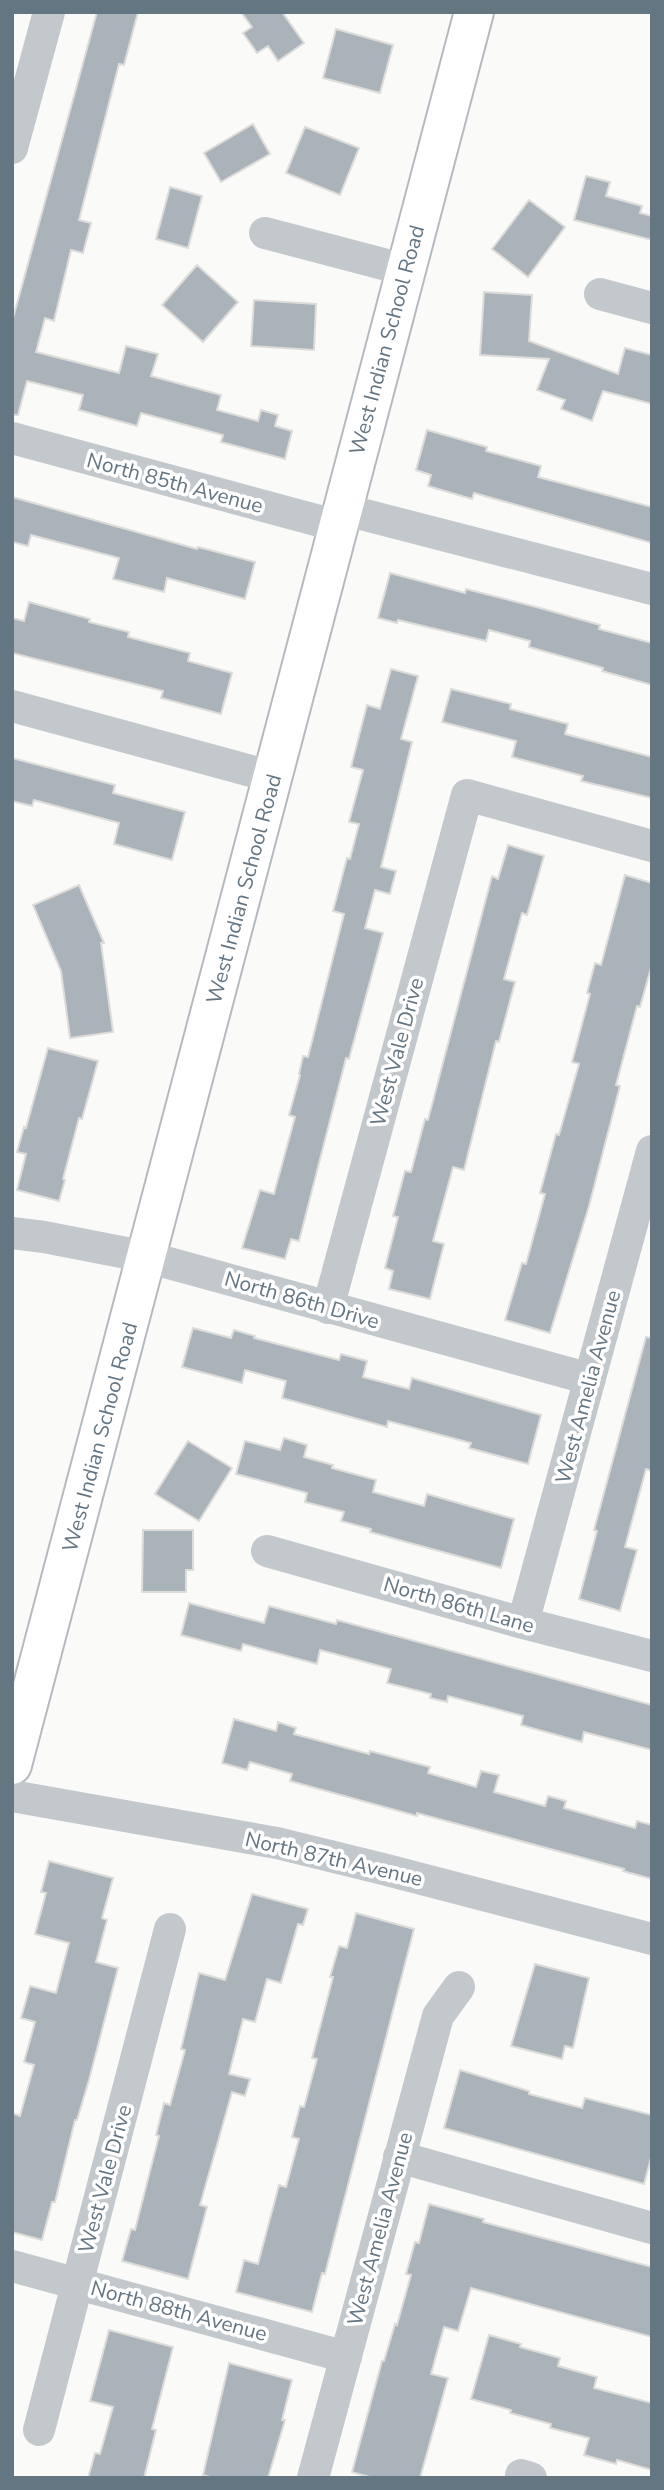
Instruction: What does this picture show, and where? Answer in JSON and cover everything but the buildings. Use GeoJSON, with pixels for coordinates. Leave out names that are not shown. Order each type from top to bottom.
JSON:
{"type":"FeatureCollection","features":[{"type":"Feature","properties":{"kind":"main road","name":"West Indian School Road"},"geometry":{"type":"LineString","coordinates":[[12,1765],[474,12]]}},
{"type":"Feature","properties":{"kind":"street"},"geometry":{"type":"LineString","coordinates":[[12,148],[49,12]]}},
{"type":"Feature","properties":{"kind":"street"},"geometry":{"type":"LineString","coordinates":[[265,233],[406,270]]}},
{"type":"Feature","properties":{"kind":"street"},"geometry":{"type":"LineString","coordinates":[[600,294],[652,308]]}},
{"type":"Feature","properties":{"kind":"street","name":"North 85th Avenue"},"geometry":{"type":"LineString","coordinates":[[12,438],[652,589]]}},
{"type":"Feature","properties":{"kind":"street"},"geometry":{"type":"LineString","coordinates":[[12,706],[273,777]]}},
{"type":"Feature","properties":{"kind":"street","name":"West Vale Drive"},"geometry":{"type":"LineString","coordinates":[[327,1308],[467,795],[652,846]]}},
{"type":"Feature","properties":{"kind":"street","name":"West Amelia Avenue"},"geometry":{"type":"LineString","coordinates":[[523,1623],[652,1151]]}},
{"type":"Feature","properties":{"kind":"street","name":"North 86th Drive"},"geometry":{"type":"LineString","coordinates":[[12,1233],[148,1257],[590,1379]]}},
{"type":"Feature","properties":{"kind":"street","name":"North 86th Lane"},"geometry":{"type":"LineString","coordinates":[[267,1551],[523,1623],[652,1656]]}},
{"type":"Feature","properties":{"kind":"street","name":"North 87th Avenue"},"geometry":{"type":"LineString","coordinates":[[12,1796],[277,1843],[652,1939]]}},
{"type":"Feature","properties":{"kind":"street","name":"West Vale Drive"},"geometry":{"type":"LineString","coordinates":[[39,2430],[170,1929]]}},
{"type":"Feature","properties":{"kind":"street","name":"West Amelia Avenue"},"geometry":{"type":"LineString","coordinates":[[313,2478],[438,2016],[459,1987]]}},
{"type":"Feature","properties":{"kind":"street"},"geometry":{"type":"LineString","coordinates":[[399,2157],[652,2228]]}},
{"type":"Feature","properties":{"kind":"street","name":"North 88th Avenue"},"geometry":{"type":"LineString","coordinates":[[12,2266],[346,2357]]}}]}
